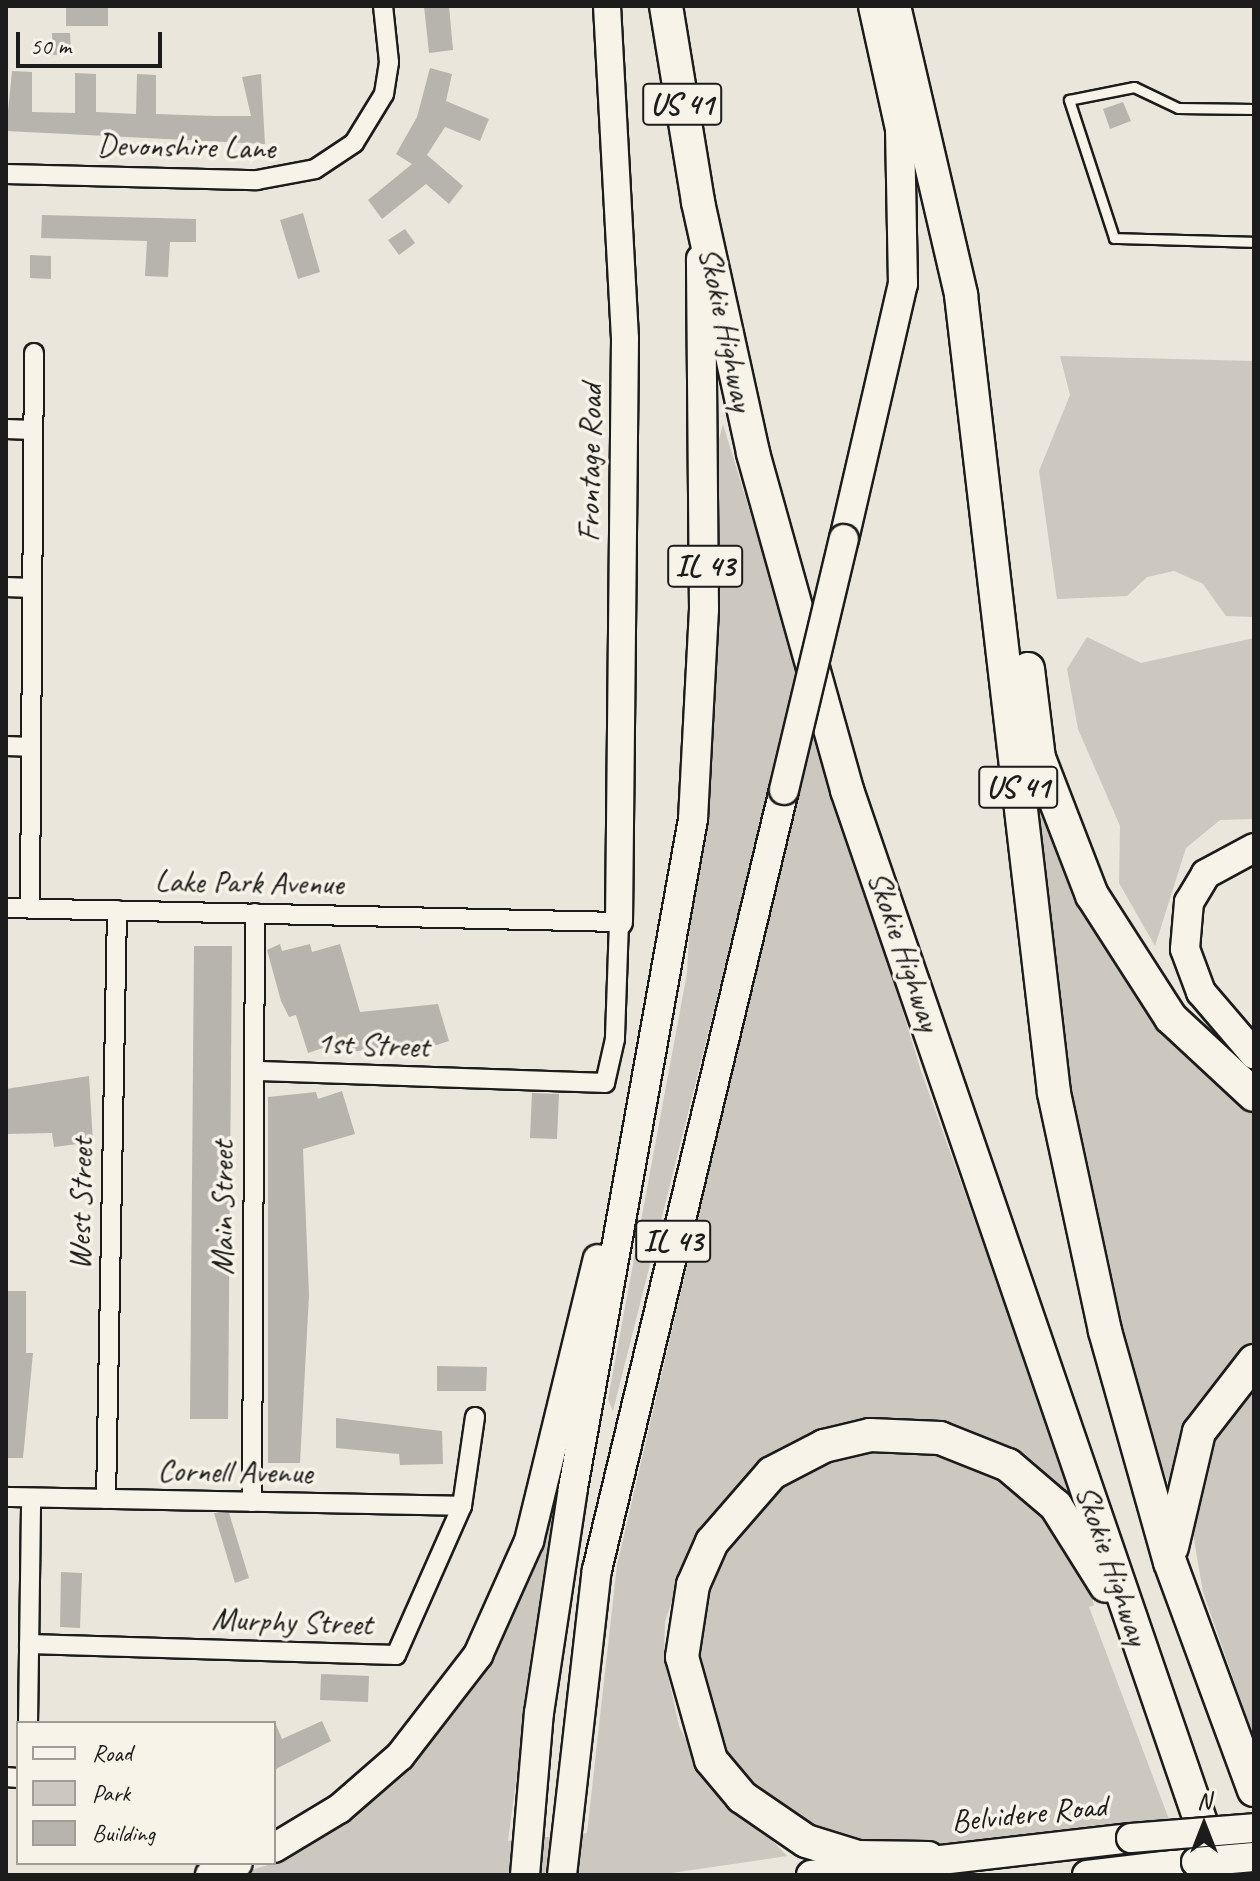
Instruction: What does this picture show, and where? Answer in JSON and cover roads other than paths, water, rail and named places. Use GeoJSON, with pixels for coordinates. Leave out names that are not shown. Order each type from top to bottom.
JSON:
{"type":"FeatureCollection","features":[{"type":"Feature","properties":{"kind":"highway","name":"Skokie Highway"},"geometry":{"type":"LineString","coordinates":[[666,6],[698,202],[753,453],[847,790],[1140,1648],[1208,1868]]}},
{"type":"Feature","properties":{"kind":"highway","name":"Skokie Highway"},"geometry":{"type":"LineString","coordinates":[[894,6],[961,295],[1054,1093],[1105,1331],[1170,1562],[1254,1790]]}},
{"type":"Feature","properties":{"kind":"highway"},"geometry":{"type":"LineString","coordinates":[[961,295],[998,445],[1039,758],[1092,895],[1143,982],[1214,1063],[1254,1095]]}},
{"type":"Feature","properties":{"kind":"highway"},"geometry":{"type":"LineString","coordinates":[[1170,1562],[1199,1432],[1254,1361]]}},
{"type":"Feature","properties":{"kind":"highway"},"geometry":{"type":"LineString","coordinates":[[928,1858],[858,1857],[806,1841],[742,1797],[711,1760],[682,1657],[693,1585],[737,1505],[772,1473],[824,1446],[870,1435],[940,1438],[1008,1465],[1056,1506],[1140,1648]]}},
{"type":"Feature","properties":{"kind":"main road","name":"IL 43"},"geometry":{"type":"LineString","coordinates":[[563,1862],[584,1645],[609,1511],[903,284],[900,129],[873,6]]}},
{"type":"Feature","properties":{"kind":"main road","name":"IL 43"},"geometry":{"type":"LineString","coordinates":[[526,1863],[573,1488],[638,1141],[693,819],[707,405],[698,202]]}},
{"type":"Feature","properties":{"kind":"main road"},"geometry":{"type":"LineString","coordinates":[[1254,848],[1206,874],[1189,902],[1185,949],[1201,992],[1254,1054]]}},
{"type":"Feature","properties":{"kind":"main road"},"geometry":{"type":"LineString","coordinates":[[276,1847],[339,1809],[400,1756],[478,1655],[510,1596],[610,1212],[638,1141]]}},
{"type":"Feature","properties":{"kind":"main road","name":"Belvidere Road"},"geometry":{"type":"LineString","coordinates":[[811,1875],[928,1858],[1254,1828]]}},
{"type":"Feature","properties":{"kind":"main road","name":"Belvidere Road"},"geometry":{"type":"LineString","coordinates":[[1087,1875],[1135,1868],[1208,1868],[1254,1857]]}},
{"type":"Feature","properties":{"kind":"main road"},"geometry":{"type":"LineString","coordinates":[[210,1875],[233,1865]]}},
{"type":"Feature","properties":{"kind":"main road"},"geometry":{"type":"LineString","coordinates":[[1163,1875],[1208,1868]]}},
{"type":"Feature","properties":{"kind":"street","name":"Devonshire Lane"},"geometry":{"type":"LineString","coordinates":[[6,174],[257,180],[315,169],[354,143],[384,94],[389,62],[383,6]]}},
{"type":"Feature","properties":{"kind":"street","name":"Frontage Road"},"geometry":{"type":"LineString","coordinates":[[607,6],[625,339],[619,922]]}},
{"type":"Feature","properties":{"kind":"street"},"geometry":{"type":"LineString","coordinates":[[30,908],[34,353]]}},
{"type":"Feature","properties":{"kind":"street"},"geometry":{"type":"LineString","coordinates":[[6,429],[33,430]]}},
{"type":"Feature","properties":{"kind":"street"},"geometry":{"type":"LineString","coordinates":[[6,587],[32,588]]}},
{"type":"Feature","properties":{"kind":"street"},"geometry":{"type":"LineString","coordinates":[[6,746],[31,747]]}},
{"type":"Feature","properties":{"kind":"street","name":"Lake Park Avenue"},"geometry":{"type":"LineString","coordinates":[[6,908],[619,922]]}},
{"type":"Feature","properties":{"kind":"street","name":"West Street"},"geometry":{"type":"LineString","coordinates":[[106,1499],[117,910]]}},
{"type":"Feature","properties":{"kind":"street","name":"Main Street"},"geometry":{"type":"LineString","coordinates":[[252,1502],[255,913]]}},
{"type":"Feature","properties":{"kind":"street","name":"1st Street"},"geometry":{"type":"LineString","coordinates":[[254,1071],[605,1083],[615,1039],[619,922]]}},
{"type":"Feature","properties":{"kind":"street","name":"Murphy Street"},"geometry":{"type":"LineString","coordinates":[[29,1644],[396,1655],[462,1506],[475,1417]]}},
{"type":"Feature","properties":{"kind":"street","name":"Cornell Avenue"},"geometry":{"type":"LineString","coordinates":[[6,1497],[462,1506]]}},
{"type":"Feature","properties":{"kind":"street"},"geometry":{"type":"LineString","coordinates":[[28,1721],[31,1498]]}},
{"type":"Feature","properties":{"kind":"lane"},"geometry":{"type":"LineString","coordinates":[[1254,109],[1178,108],[1134,87],[1069,100],[1114,238],[1254,242]]}}]}
